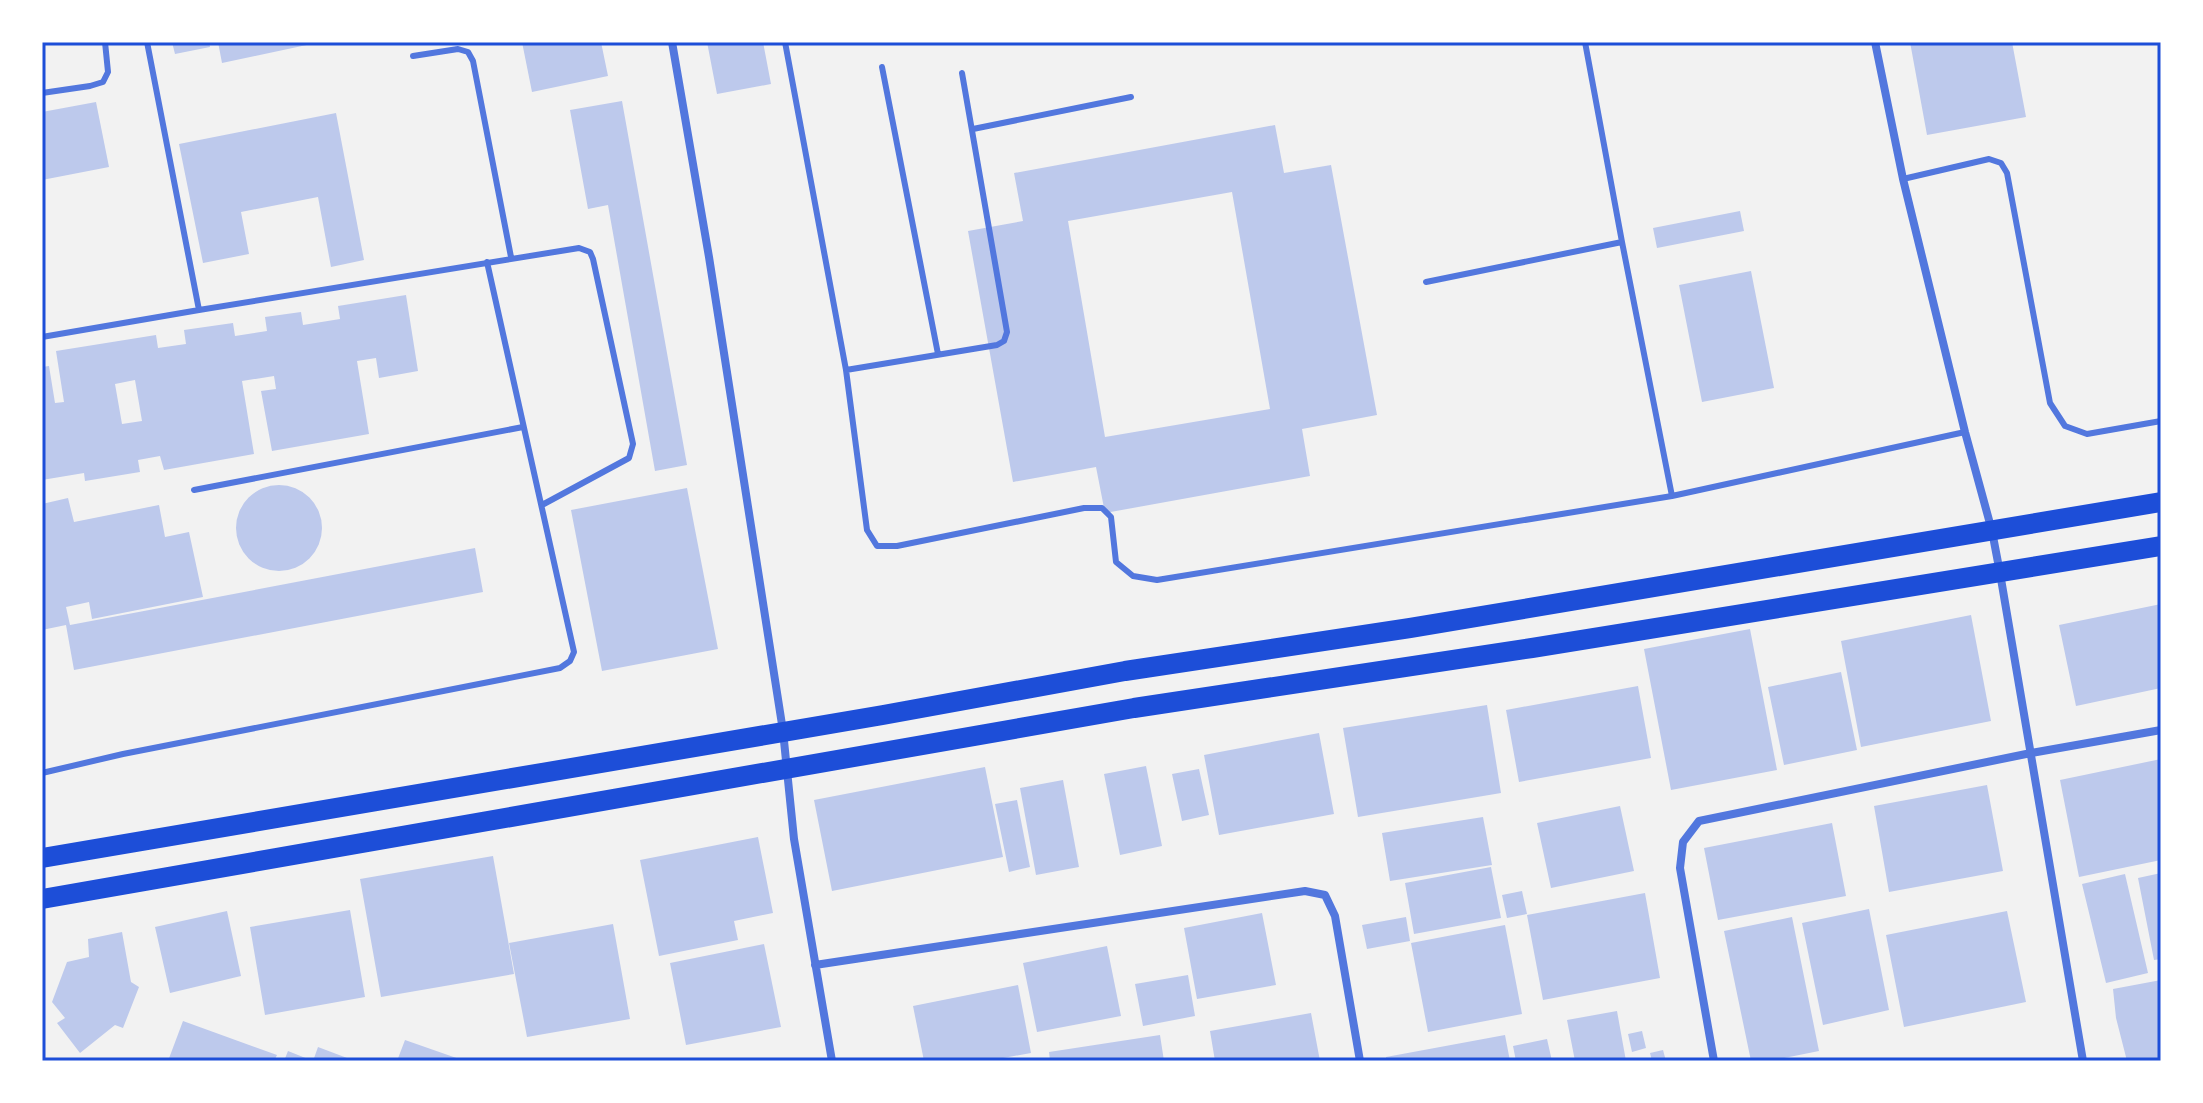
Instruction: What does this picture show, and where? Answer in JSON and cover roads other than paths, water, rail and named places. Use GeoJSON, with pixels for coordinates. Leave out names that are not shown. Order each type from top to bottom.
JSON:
{"type":"FeatureCollection","features":[{"type":"Feature","properties":{"kind":"main road"},"geometry":{"type":"LineString","coordinates":[[42,858],[1125,671],[1410,628],[2161,502]]}},
{"type":"Feature","properties":{"kind":"main road"},"geometry":{"type":"LineString","coordinates":[[42,899],[1134,708],[1532,648],[2161,546]]}},
{"type":"Feature","properties":{"kind":"street"},"geometry":{"type":"LineString","coordinates":[[672,42],[712,273],[783,731],[794,839],[832,1061]]}},
{"type":"Feature","properties":{"kind":"street"},"geometry":{"type":"LineString","coordinates":[[1875,42],[1903,179],[1992,531],[2083,1061]]}},
{"type":"Feature","properties":{"kind":"street"},"geometry":{"type":"LineString","coordinates":[[1714,1061],[1680,868],[1683,842],[1699,821],[2031,753],[2161,730]]}},
{"type":"Feature","properties":{"kind":"street"},"geometry":{"type":"LineString","coordinates":[[815,965],[1305,891],[1325,895],[1335,916],[1360,1061]]}},
{"type":"Feature","properties":{"kind":"lane"},"geometry":{"type":"LineString","coordinates":[[42,93],[103,82],[108,72],[105,42]]}},
{"type":"Feature","properties":{"kind":"lane"},"geometry":{"type":"LineString","coordinates":[[147,42],[199,310]]}},
{"type":"Feature","properties":{"kind":"lane"},"geometry":{"type":"LineString","coordinates":[[785,42],[846,370],[867,530],[877,546],[897,546],[1084,508],[1102,508],[1111,517],[1116,562],[1133,576],[1157,580],[1672,496],[1965,432]]}},
{"type":"Feature","properties":{"kind":"lane"},"geometry":{"type":"LineString","coordinates":[[1585,42],[1672,496]]}},
{"type":"Feature","properties":{"kind":"lane"},"geometry":{"type":"LineString","coordinates":[[413,56],[458,49],[468,52],[473,61],[511,257]]}},
{"type":"Feature","properties":{"kind":"lane"},"geometry":{"type":"LineString","coordinates":[[882,67],[938,354]]}},
{"type":"Feature","properties":{"kind":"lane"},"geometry":{"type":"LineString","coordinates":[[846,370],[997,345],[1004,341],[1007,332],[962,73]]}},
{"type":"Feature","properties":{"kind":"lane"},"geometry":{"type":"LineString","coordinates":[[973,129],[1131,97]]}},
{"type":"Feature","properties":{"kind":"lane"},"geometry":{"type":"LineString","coordinates":[[1903,179],[1989,159],[2001,163],[2007,173],[2050,403],[2065,426],[2087,434],[2161,421]]}},
{"type":"Feature","properties":{"kind":"lane"},"geometry":{"type":"LineString","coordinates":[[1426,282],[1622,242]]}},
{"type":"Feature","properties":{"kind":"lane"},"geometry":{"type":"LineString","coordinates":[[42,337],[579,248],[590,252],[593,259],[633,444],[629,458],[542,505]]}},
{"type":"Feature","properties":{"kind":"lane"},"geometry":{"type":"LineString","coordinates":[[42,773],[560,668],[570,661],[574,652],[487,262]]}},
{"type":"Feature","properties":{"kind":"lane"},"geometry":{"type":"LineString","coordinates":[[194,490],[523,427]]}}]}
